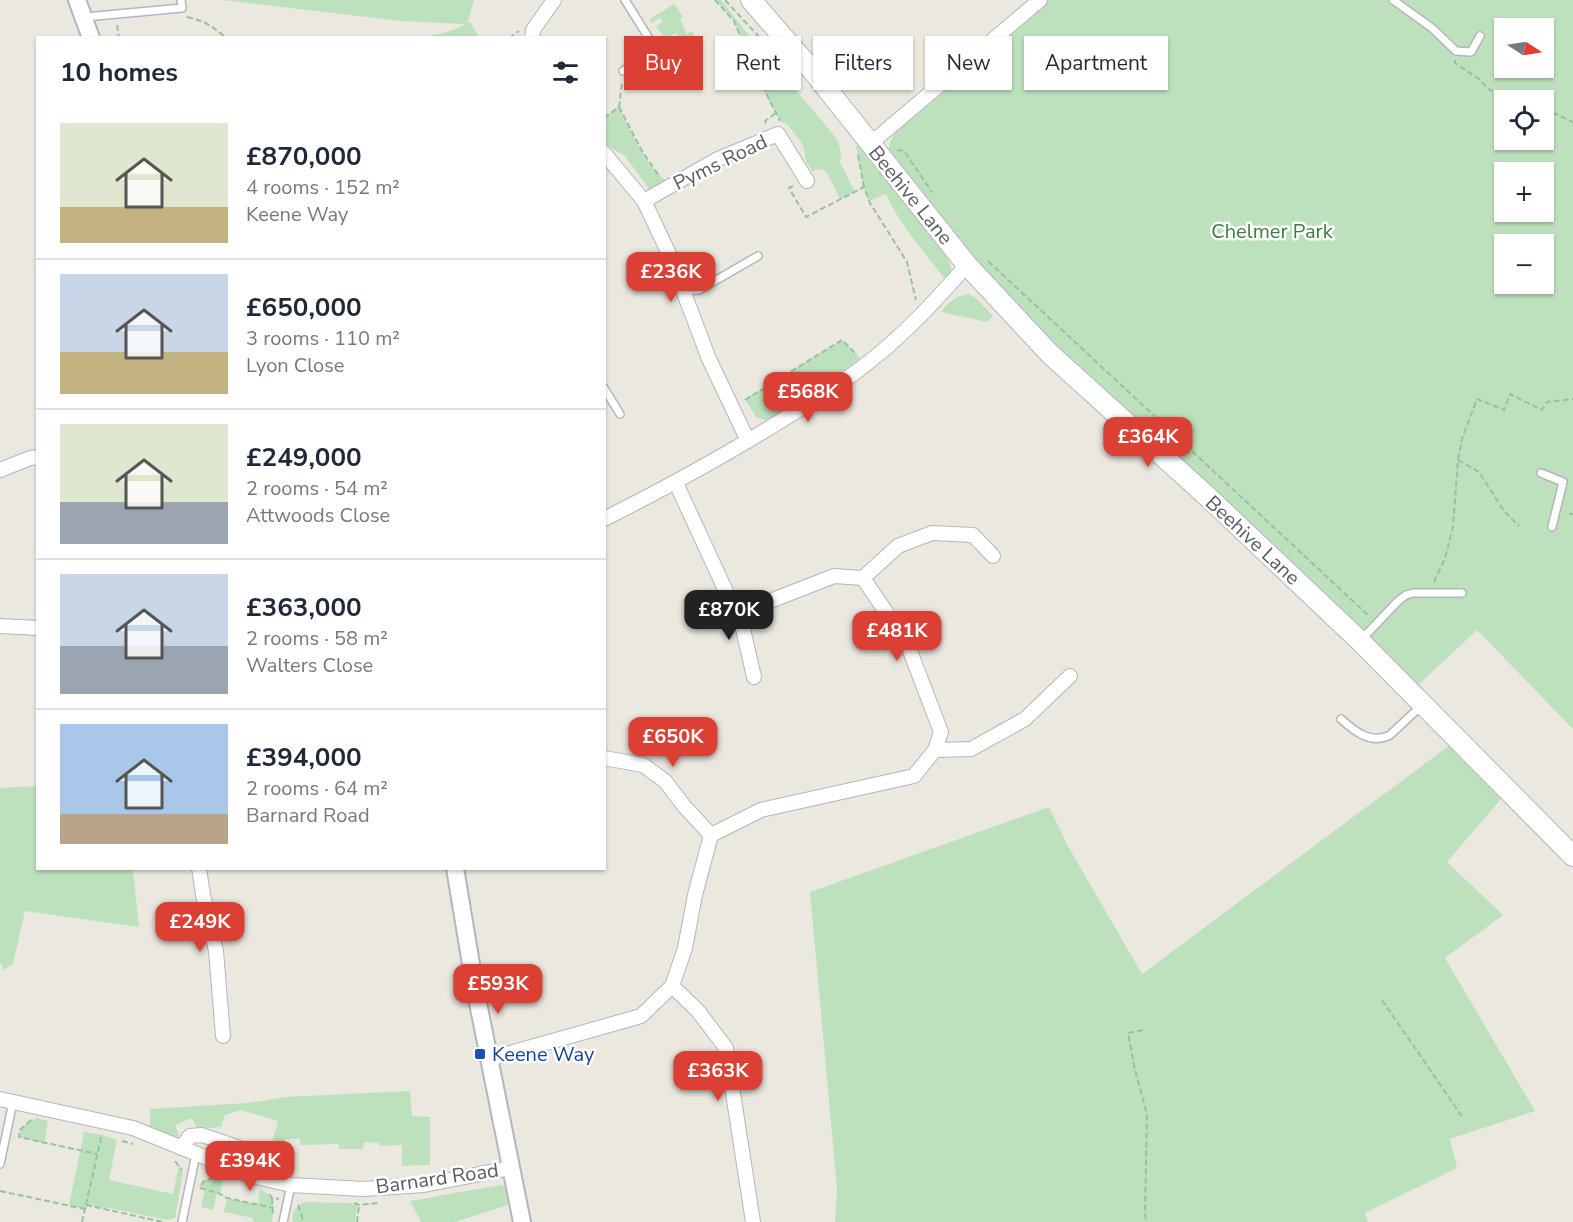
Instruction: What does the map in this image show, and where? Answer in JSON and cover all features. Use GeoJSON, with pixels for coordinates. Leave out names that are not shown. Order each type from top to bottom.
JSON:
{"type":"FeatureCollection","features":[{"type":"Feature","properties":{"kind":"main road","name":"Beehive Lane"},"geometry":{"type":"LineString","coordinates":[[751,0],[812,70],[868,141],[976,262],[1050,354],[1209,498],[1360,641],[1573,856]]}},
{"type":"Feature","properties":{"kind":"street"},"geometry":{"type":"LineString","coordinates":[[77,0],[90,36]]}},
{"type":"Feature","properties":{"kind":"street"},"geometry":{"type":"LineString","coordinates":[[532,36],[533,30],[554,0]]}},
{"type":"Feature","properties":{"kind":"street"},"geometry":{"type":"LineString","coordinates":[[868,141],[1040,0]]}},
{"type":"Feature","properties":{"kind":"street","name":"Pyms Road"},"geometry":{"type":"LineString","coordinates":[[644,201],[716,160],[778,134],[807,181]]}},
{"type":"Feature","properties":{"kind":"street"},"geometry":{"type":"LineString","coordinates":[[606,155],[644,201],[670,256],[709,359],[748,441]]}},
{"type":"Feature","properties":{"kind":"street"},"geometry":{"type":"LineString","coordinates":[[606,518],[676,483],[814,401],[866,364],[920,317],[976,262]]}},
{"type":"Feature","properties":{"kind":"street"},"geometry":{"type":"LineString","coordinates":[[0,470],[36,457]]}},
{"type":"Feature","properties":{"kind":"street"},"geometry":{"type":"LineString","coordinates":[[676,483],[729,598],[760,605],[834,576],[863,578],[898,546],[932,533],[973,536],[993,556]]}},
{"type":"Feature","properties":{"kind":"street"},"geometry":{"type":"LineString","coordinates":[[489,1059],[640,1016],[672,986],[685,948],[695,895],[711,835],[761,810],[914,776],[935,750],[941,732],[907,643],[863,578]]}},
{"type":"Feature","properties":{"kind":"street"},"geometry":{"type":"LineString","coordinates":[[743,601],[743,629],[754,677]]}},
{"type":"Feature","properties":{"kind":"street"},"geometry":{"type":"LineString","coordinates":[[0,626],[36,628]]}},
{"type":"Feature","properties":{"kind":"street"},"geometry":{"type":"LineString","coordinates":[[935,750],[971,749],[1025,719],[1070,676]]}},
{"type":"Feature","properties":{"kind":"street"},"geometry":{"type":"LineString","coordinates":[[606,758],[643,765],[664,781],[711,835]]}},
{"type":"Feature","properties":{"kind":"street"},"geometry":{"type":"LineString","coordinates":[[199,870],[216,951],[223,1036]]}},
{"type":"Feature","properties":{"kind":"street"},"geometry":{"type":"LineString","coordinates":[[455,870],[475,988],[522,1222]]}},
{"type":"Feature","properties":{"kind":"street"},"geometry":{"type":"LineString","coordinates":[[672,986],[698,1011],[726,1048],[753,1222]]}},
{"type":"Feature","properties":{"kind":"street","name":"Barnard Road"},"geometry":{"type":"LineString","coordinates":[[7,1100],[133,1128],[249,1175],[291,1185],[363,1189],[424,1185],[510,1168]]}},
{"type":"Feature","properties":{"kind":"street"},"geometry":{"type":"LineString","coordinates":[[180,1148],[190,1136],[202,1135],[260,1155],[258,1177]]}},
{"type":"Feature","properties":{"kind":"lane"},"geometry":{"type":"LineString","coordinates":[[82,18],[182,8],[181,0]]}},
{"type":"Feature","properties":{"kind":"lane"},"geometry":{"type":"LineString","coordinates":[[623,71],[655,48],[625,0]]}},
{"type":"Feature","properties":{"kind":"lane"},"geometry":{"type":"LineString","coordinates":[[1393,0],[1432,28],[1456,51],[1471,52],[1480,36]]}},
{"type":"Feature","properties":{"kind":"lane"},"geometry":{"type":"LineString","coordinates":[[683,291],[699,290],[758,256]]}},
{"type":"Feature","properties":{"kind":"lane"},"geometry":{"type":"LineString","coordinates":[[606,391],[620,414]]}},
{"type":"Feature","properties":{"kind":"lane"},"geometry":{"type":"LineString","coordinates":[[1541,473],[1563,482],[1552,527]]}},
{"type":"Feature","properties":{"kind":"lane"},"geometry":{"type":"LineString","coordinates":[[1403,597],[1405,588]]}},
{"type":"Feature","properties":{"kind":"lane"},"geometry":{"type":"LineString","coordinates":[[1360,641],[1403,597],[1416,593],[1462,593]]}},
{"type":"Feature","properties":{"kind":"lane"},"geometry":{"type":"LineString","coordinates":[[1341,719],[1359,734],[1384,738],[1423,704]]}},
{"type":"Feature","properties":{"kind":"lane","name":"Barnard Road"},"geometry":{"type":"LineString","coordinates":[[0,1164],[7,1100]]}},
{"type":"Feature","properties":{"kind":"lane"},"geometry":{"type":"LineString","coordinates":[[182,1222],[196,1154]]}},
{"type":"Feature","properties":{"kind":"lane"},"geometry":{"type":"LineString","coordinates":[[284,1222],[291,1185]]}},
{"type":"Feature","properties":{"kind":"path"},"geometry":{"type":"LineString","coordinates":[[716,0],[734,21],[768,99],[781,122],[778,134]]}},
{"type":"Feature","properties":{"kind":"path"},"geometry":{"type":"LineString","coordinates":[[725,0],[758,36]]}},
{"type":"Feature","properties":{"kind":"path"},"geometry":{"type":"LineString","coordinates":[[181,15],[199,19],[224,36]]}},
{"type":"Feature","properties":{"kind":"path"},"geometry":{"type":"LineString","coordinates":[[111,24],[117,25],[119,36]]}},
{"type":"Feature","properties":{"kind":"path"},"geometry":{"type":"LineString","coordinates":[[1456,51],[1455,63],[1494,92]]}},
{"type":"Feature","properties":{"kind":"path"},"geometry":{"type":"LineString","coordinates":[[623,71],[619,107],[651,165],[660,177],[674,184]]}},
{"type":"Feature","properties":{"kind":"path"},"geometry":{"type":"LineString","coordinates":[[606,117],[619,107]]}},
{"type":"Feature","properties":{"kind":"path"},"geometry":{"type":"LineString","coordinates":[[1554,113],[1573,122]]}},
{"type":"Feature","properties":{"kind":"path"},"geometry":{"type":"LineString","coordinates":[[868,141],[856,146],[864,188],[876,214],[907,262],[920,317]]}},
{"type":"Feature","properties":{"kind":"path"},"geometry":{"type":"LineString","coordinates":[[807,181],[789,188],[806,218],[864,188]]}},
{"type":"Feature","properties":{"kind":"path"},"geometry":{"type":"LineString","coordinates":[[976,262],[1377,623]]}},
{"type":"Feature","properties":{"kind":"path"},"geometry":{"type":"LineString","coordinates":[[732,407],[842,340],[866,364]]}},
{"type":"Feature","properties":{"kind":"path"},"geometry":{"type":"LineString","coordinates":[[1416,593],[1434,582],[1444,558],[1453,527],[1458,460],[1462,439],[1477,399],[1504,410],[1510,394],[1542,410],[1547,402],[1573,399]]}},
{"type":"Feature","properties":{"kind":"path"},"geometry":{"type":"LineString","coordinates":[[1458,460],[1479,472],[1504,511],[1519,526]]}},
{"type":"Feature","properties":{"kind":"path"},"geometry":{"type":"LineString","coordinates":[[1382,1000],[1463,1118]]}},
{"type":"Feature","properties":{"kind":"path"},"geometry":{"type":"LineString","coordinates":[[1143,1030],[1128,1033],[1135,1070],[1148,1114],[1146,1222]]}},
{"type":"Feature","properties":{"kind":"path"},"geometry":{"type":"LineString","coordinates":[[37,1118],[28,1122],[20,1130],[19,1137],[98,1154]]}},
{"type":"Feature","properties":{"kind":"path"},"geometry":{"type":"LineString","coordinates":[[82,1222],[104,1123]]}},
{"type":"Feature","properties":{"kind":"path"},"geometry":{"type":"LineString","coordinates":[[171,1159],[177,1162],[183,1172],[182,1183],[214,1191],[227,1198],[273,1208]]}},
{"type":"Feature","properties":{"kind":"path"},"geometry":{"type":"LineString","coordinates":[[0,1191],[85,1209]]}},
{"type":"Feature","properties":{"kind":"path"},"geometry":{"type":"LineString","coordinates":[[272,1198],[273,1215]]}},
{"type":"Feature","properties":{"kind":"path"},"geometry":{"type":"LineString","coordinates":[[287,1201],[297,1203],[304,1222]]}},
{"type":"Feature","properties":{"kind":"path"},"geometry":{"type":"LineString","coordinates":[[86,1205],[163,1222]]}},
{"type":"Feature","properties":{"kind":"path"},"geometry":{"type":"LineString","coordinates":[[357,1222],[359,1205]]}},
{"type":"Feature","properties":{"kind":"green space"},"geometry":{"type":"Polygon","coordinates":[[[223,0],[474,0],[467,23],[470,22],[478,36],[425,36],[453,30],[465,24],[401,21],[223,0]]]}},
{"type":"Feature","properties":{"kind":"green space"},"geometry":{"type":"Polygon","coordinates":[[[716,0],[721,0],[750,36],[740,36],[734,21],[716,0]]]}},
{"type":"Feature","properties":{"kind":"green space","name":"Chelmer Park"},"geometry":{"type":"Polygon","coordinates":[[[1050,0],[1573,0],[1573,729],[1477,630],[1416,687],[1055,347],[989,278],[888,154],[893,136],[945,90],[1012,90],[1012,36],[1008,36],[1050,0]]]}},
{"type":"Feature","properties":{"kind":"green space"},"geometry":{"type":"Polygon","coordinates":[[[674,4],[683,17],[680,19],[687,34],[692,31],[694,36],[678,36],[676,33],[663,36],[656,26],[663,22],[660,18],[651,23],[650,19],[674,4]]]}},
{"type":"Feature","properties":{"kind":"green space"},"geometry":{"type":"Polygon","coordinates":[[[764,90],[796,90],[838,141],[841,153],[840,162],[855,192],[840,199],[827,173],[822,169],[813,172],[806,162],[801,142],[787,124],[781,122],[764,90]]]}},
{"type":"Feature","properties":{"kind":"green space"},"geometry":{"type":"Polygon","coordinates":[[[619,107],[646,158],[660,176],[668,182],[660,192],[649,189],[625,156],[606,145],[606,117],[619,107]]]}},
{"type":"Feature","properties":{"kind":"green space"},"geometry":{"type":"Polygon","coordinates":[[[861,142],[943,250],[952,272],[944,278],[905,228],[886,194],[869,201],[856,146],[861,142]]]}},
{"type":"Feature","properties":{"kind":"green space"},"geometry":{"type":"Polygon","coordinates":[[[969,294],[993,316],[987,322],[941,312],[953,300],[969,294]]]}},
{"type":"Feature","properties":{"kind":"green space"},"geometry":{"type":"Polygon","coordinates":[[[842,340],[860,358],[818,390],[772,419],[765,420],[756,417],[745,399],[842,340]]]}},
{"type":"Feature","properties":{"kind":"green space"},"geometry":{"type":"Polygon","coordinates":[[[1450,745],[1501,799],[1447,862],[1503,915],[1445,958],[1535,1111],[1450,1139],[1457,1168],[1365,1213],[1368,1222],[835,1222],[837,1189],[810,892],[1049,807],[1069,848],[1142,974],[1450,745]]]}},
{"type":"Feature","properties":{"kind":"green space"},"geometry":{"type":"Polygon","coordinates":[[[36,786],[36,870],[133,870],[139,927],[25,911],[13,964],[4,970],[0,962],[0,788],[36,786]]]}},
{"type":"Feature","properties":{"kind":"green space"},"geometry":{"type":"Polygon","coordinates":[[[410,1091],[412,1116],[430,1117],[430,1165],[402,1166],[402,1145],[379,1146],[379,1143],[364,1142],[363,1149],[339,1149],[339,1144],[300,1145],[300,1139],[285,1139],[285,1148],[270,1149],[278,1121],[241,1110],[225,1115],[221,1127],[197,1129],[192,1118],[175,1125],[179,1136],[171,1138],[148,1131],[150,1109],[247,1103],[285,1097],[410,1091]]]}},
{"type":"Feature","properties":{"kind":"green space"},"geometry":{"type":"Polygon","coordinates":[[[37,1118],[48,1121],[44,1143],[19,1137],[25,1125],[37,1118]]]}},
{"type":"Feature","properties":{"kind":"green space"},"geometry":{"type":"Polygon","coordinates":[[[84,1132],[117,1140],[109,1180],[173,1194],[179,1165],[183,1172],[175,1218],[168,1220],[104,1207],[87,1205],[85,1209],[69,1205],[84,1132]]]}},
{"type":"Feature","properties":{"kind":"green space"},"geometry":{"type":"Polygon","coordinates":[[[213,1176],[224,1176],[213,1210],[201,1207],[205,1189],[199,1188],[203,1182],[213,1176]]]}},
{"type":"Feature","properties":{"kind":"green space"},"geometry":{"type":"Polygon","coordinates":[[[500,1185],[507,1188],[514,1203],[455,1222],[421,1222],[410,1201],[500,1185]]]}},
{"type":"Feature","properties":{"kind":"green space"},"geometry":{"type":"Polygon","coordinates":[[[260,1188],[273,1203],[272,1222],[253,1222],[253,1218],[224,1212],[227,1198],[258,1205],[260,1188]]]}},
{"type":"Feature","properties":{"kind":"green space"},"geometry":{"type":"Polygon","coordinates":[[[306,1202],[350,1203],[357,1206],[355,1222],[293,1222],[295,1209],[306,1202]]]}},
{"type":"Feature","properties":{"kind":"place","name":"Keene Way"},"geometry":{"type":"Point","coordinates":[480,1054]}}]}
